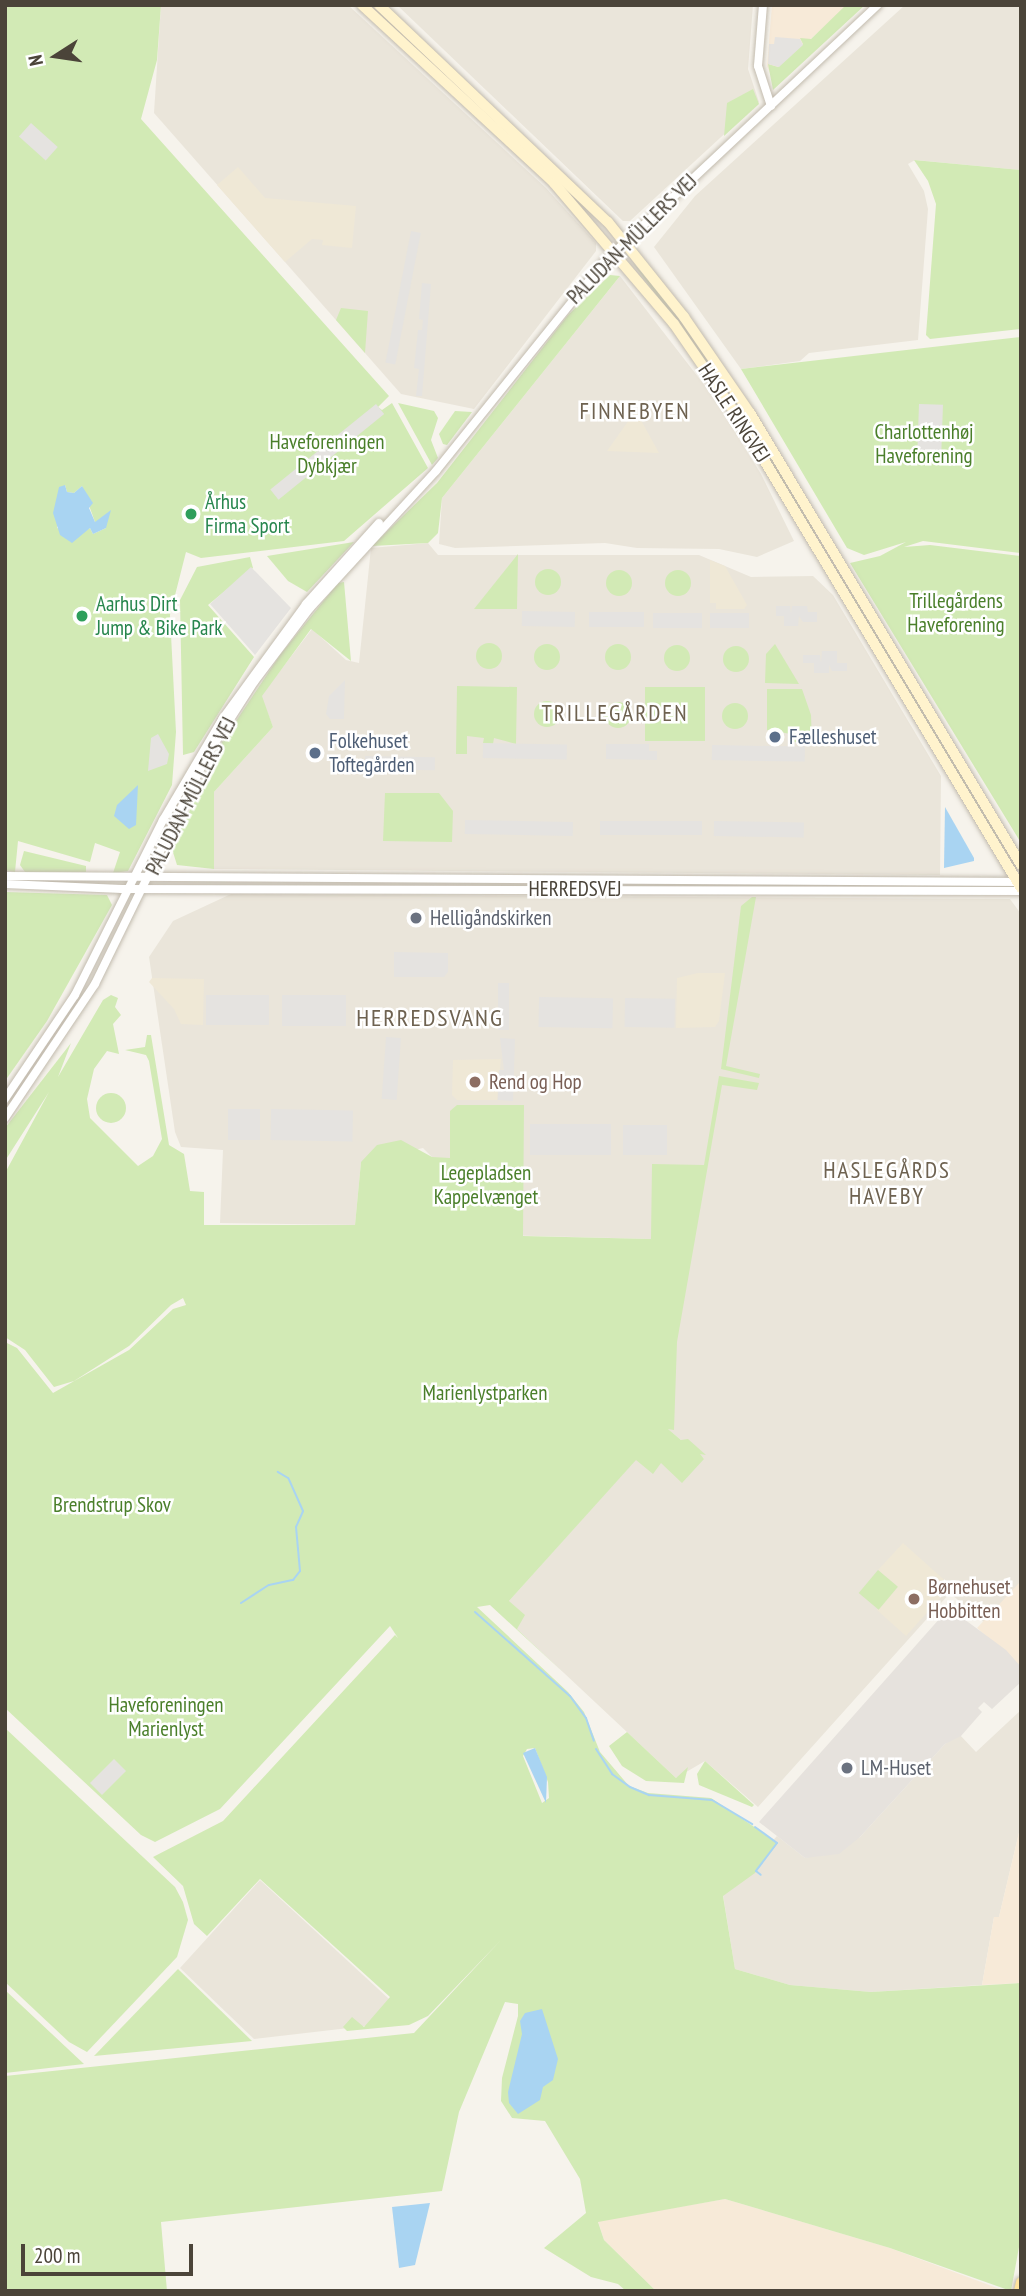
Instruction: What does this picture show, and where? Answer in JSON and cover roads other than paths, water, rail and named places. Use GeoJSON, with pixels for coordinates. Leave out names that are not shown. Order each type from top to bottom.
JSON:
{"type":"FeatureCollection","features":[{"type":"Feature","properties":{"kind":"main road","name":"HASLE RINGVEJ"},"geometry":{"type":"LineString","coordinates":[[362,5],[531,161],[616,253],[674,324],[740,420],[1020,886]]}},
{"type":"Feature","properties":{"kind":"main road","name":"HASLE RINGVEJ"},"geometry":{"type":"LineString","coordinates":[[379,5],[627,243],[750,413],[1021,865]]}},
{"type":"Feature","properties":{"kind":"main road"},"geometry":{"type":"LineString","coordinates":[[1019,2291],[1021,2282]]}},
{"type":"Feature","properties":{"kind":"street"},"geometry":{"type":"LineString","coordinates":[[763,5],[758,66],[771,106]]}},
{"type":"Feature","properties":{"kind":"street","name":"PALUDAN-MÜLLERS VEJ"},"geometry":{"type":"LineString","coordinates":[[5,1118],[72,1024],[144,889],[207,755],[254,682],[310,608],[411,497],[564,307],[616,253],[878,5]]}},
{"type":"Feature","properties":{"kind":"street","name":"PALUDAN-MÜLLERS VEJ"},"geometry":{"type":"LineString","coordinates":[[5,1099],[75,995],[201,752],[264,659],[349,554],[411,497]]}},
{"type":"Feature","properties":{"kind":"street","name":"HERREDSVEJ"},"geometry":{"type":"LineString","coordinates":[[5,876],[1020,886]]}},
{"type":"Feature","properties":{"kind":"street","name":"HERREDSVEJ"},"geometry":{"type":"LineString","coordinates":[[5,884],[130,889],[1020,886]]}},
{"type":"Feature","properties":{"kind":"water"},"geometry":{"type":"Polygon","coordinates":[[[65,485],[67,492],[74,493],[82,486],[93,503],[89,508],[95,522],[111,510],[106,528],[93,534],[90,528],[72,543],[60,535],[53,513],[59,487],[65,485]]]}},
{"type":"Feature","properties":{"kind":"water"},"geometry":{"type":"Polygon","coordinates":[[[138,785],[136,825],[129,829],[114,816],[117,805],[138,785]]]}},
{"type":"Feature","properties":{"kind":"water"},"geometry":{"type":"Polygon","coordinates":[[[945,807],[974,858],[974,861],[944,868],[945,807]]]}},
{"type":"Feature","properties":{"kind":"water"},"geometry":{"type":"Polygon","coordinates":[[[535,1748],[547,1777],[546,1803],[523,1753],[535,1748]]]}},
{"type":"Feature","properties":{"kind":"water"},"geometry":{"type":"Polygon","coordinates":[[[542,2009],[558,2059],[553,2080],[543,2087],[540,2100],[518,2114],[509,2103],[508,2092],[522,2034],[520,2021],[525,2013],[542,2009]]]}},
{"type":"Feature","properties":{"kind":"water"},"geometry":{"type":"Polygon","coordinates":[[[430,2203],[415,2265],[399,2268],[392,2207],[430,2203]]]}},
{"type":"Feature","properties":{"kind":"waterway"},"geometry":{"type":"LineString","coordinates":[[241,1603],[269,1585],[293,1580],[300,1571],[296,1527],[303,1511],[288,1478],[278,1472]]}},
{"type":"Feature","properties":{"kind":"waterway"},"geometry":{"type":"LineString","coordinates":[[475,1612],[570,1696],[586,1718],[594,1741]]}},
{"type":"Feature","properties":{"kind":"waterway"},"geometry":{"type":"LineString","coordinates":[[596,1749],[612,1774],[630,1787],[649,1795],[712,1800],[752,1824]]}},
{"type":"Feature","properties":{"kind":"waterway"},"geometry":{"type":"LineString","coordinates":[[755,1827],[777,1843],[756,1871],[761,1875]]}},
{"type":"Feature","properties":{"kind":"place","name":"Århus Firma Sport"},"geometry":{"type":"Point","coordinates":[191,514]}},
{"type":"Feature","properties":{"kind":"place","name":"Aarhus Dirt Jump & Bike Park"},"geometry":{"type":"Point","coordinates":[82,616]}},
{"type":"Feature","properties":{"kind":"place","name":"Fælleshuset"},"geometry":{"type":"Point","coordinates":[775,737]}},
{"type":"Feature","properties":{"kind":"place","name":"Folkehuset Toftegården"},"geometry":{"type":"Point","coordinates":[315,753]}},
{"type":"Feature","properties":{"kind":"place","name":"Helligåndskirken"},"geometry":{"type":"Point","coordinates":[416,918]}},
{"type":"Feature","properties":{"kind":"place","name":"Rend og Hop"},"geometry":{"type":"Point","coordinates":[475,1082]}},
{"type":"Feature","properties":{"kind":"place","name":"Børnehuset Hobbitten"},"geometry":{"type":"Point","coordinates":[914,1599]}},
{"type":"Feature","properties":{"kind":"place","name":"LM-Huset"},"geometry":{"type":"Point","coordinates":[847,1768]}},
{"type":"Feature","properties":{"kind":"district","name":"FINNEBYEN"},"geometry":{"type":"Point","coordinates":[635,411]}},
{"type":"Feature","properties":{"kind":"district","name":"TRILLEGÅRDEN"},"geometry":{"type":"Point","coordinates":[615,713]}},
{"type":"Feature","properties":{"kind":"district","name":"HERREDSVANG"},"geometry":{"type":"Point","coordinates":[430,1018]}},
{"type":"Feature","properties":{"kind":"district","name":"HASLEGÅRDS HAVEBY"},"geometry":{"type":"Point","coordinates":[887,1183]}},
{"type":"Feature","properties":{"kind":"park label","name":"Charlottenhøj Haveforening"},"geometry":{"type":"Point","coordinates":[924,444]}},
{"type":"Feature","properties":{"kind":"park label","name":"Haveforeningen Dybkjær"},"geometry":{"type":"Point","coordinates":[327,454]}},
{"type":"Feature","properties":{"kind":"park label","name":"Trillegårdens Haveforening"},"geometry":{"type":"Point","coordinates":[956,613]}},
{"type":"Feature","properties":{"kind":"park label","name":"Legepladsen Kappelvænget"},"geometry":{"type":"Point","coordinates":[486,1185]}},
{"type":"Feature","properties":{"kind":"park label","name":"Marienlystparken"},"geometry":{"type":"Point","coordinates":[485,1393]}},
{"type":"Feature","properties":{"kind":"park label","name":"Brendstrup Skov"},"geometry":{"type":"Point","coordinates":[112,1505]}},
{"type":"Feature","properties":{"kind":"park label","name":"Haveforeningen Marienlyst"},"geometry":{"type":"Point","coordinates":[166,1717]}}]}
